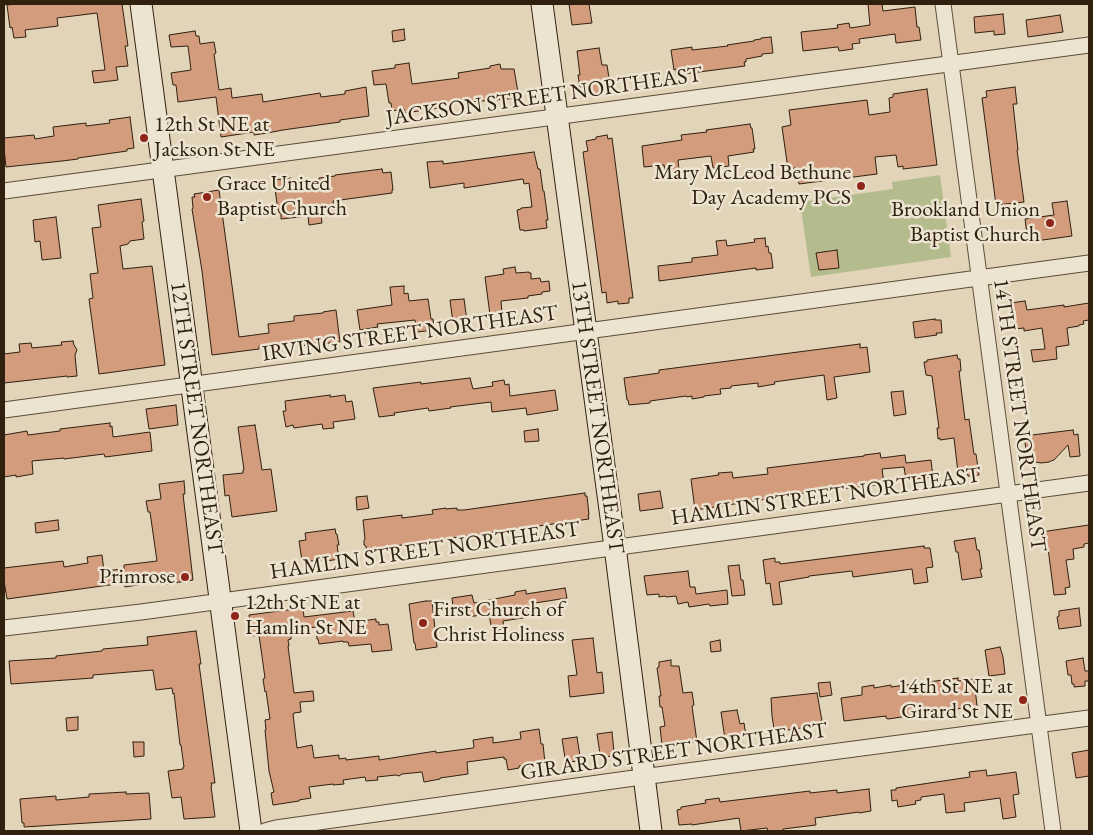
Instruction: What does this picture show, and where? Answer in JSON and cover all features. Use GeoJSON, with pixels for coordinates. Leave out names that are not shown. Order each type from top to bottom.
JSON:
{"type":"FeatureCollection","features":[{"type":"Feature","properties":{"kind":"street","name":"12TH STREET NORTHEAST"},"geometry":{"type":"LineString","coordinates":[[141,4],[251,831]]}},
{"type":"Feature","properties":{"kind":"street","name":"13TH STREET NORTHEAST"},"geometry":{"type":"LineString","coordinates":[[542,4],[651,831]]}},
{"type":"Feature","properties":{"kind":"street","name":"14TH STREET NORTHEAST"},"geometry":{"type":"LineString","coordinates":[[943,4],[1053,831]]}},
{"type":"Feature","properties":{"kind":"street","name":"JACKSON STREET NORTHEAST"},"geometry":{"type":"LineString","coordinates":[[4,191],[1089,46]]}},
{"type":"Feature","properties":{"kind":"street","name":"IRVING STREET NORTHEAST"},"geometry":{"type":"LineString","coordinates":[[4,410],[1089,263]]}},
{"type":"Feature","properties":{"kind":"street","name":"HAMLIN STREET NORTHEAST"},"geometry":{"type":"LineString","coordinates":[[4,628],[141,612],[1089,483]]}},
{"type":"Feature","properties":{"kind":"street","name":"GIRARD STREET NORTHEAST"},"geometry":{"type":"LineString","coordinates":[[265,831],[1089,718]]}},
{"type":"Feature","properties":{"kind":"green space"},"geometry":{"type":"Polygon","coordinates":[[[940,175],[951,257],[811,277],[800,202],[893,189],[892,182],[940,175]]]}},
{"type":"Feature","properties":{"kind":"building"},"geometry":{"type":"Polygon","coordinates":[[[122,4],[128,46],[125,46],[128,66],[116,67],[118,80],[94,83],[92,71],[105,70],[97,13],[57,18],[58,26],[25,30],[26,37],[14,38],[12,27],[10,28],[7,5],[122,4]]]}},
{"type":"Feature","properties":{"kind":"building"},"geometry":{"type":"Polygon","coordinates":[[[569,4],[589,4],[592,23],[572,25],[569,4]]]}},
{"type":"Feature","properties":{"kind":"building"},"geometry":{"type":"Polygon","coordinates":[[[868,4],[882,4],[883,11],[915,7],[917,27],[919,27],[921,40],[896,43],[895,34],[859,39],[860,43],[852,44],[853,49],[839,51],[837,47],[803,51],[801,32],[838,28],[837,25],[849,23],[850,28],[870,25],[868,4]]]}},
{"type":"Feature","properties":{"kind":"building"},"geometry":{"type":"Polygon","coordinates":[[[1003,14],[1005,34],[994,35],[994,31],[975,33],[974,17],[1003,14]]]}},
{"type":"Feature","properties":{"kind":"building"},"geometry":{"type":"Polygon","coordinates":[[[1060,15],[1063,32],[1028,37],[1026,20],[1060,15]]]}},
{"type":"Feature","properties":{"kind":"building"},"geometry":{"type":"Polygon","coordinates":[[[404,29],[405,40],[393,42],[392,31],[404,29]]]}},
{"type":"Feature","properties":{"kind":"building"},"geometry":{"type":"Polygon","coordinates":[[[195,31],[196,36],[199,36],[200,44],[214,42],[219,90],[231,88],[232,98],[262,94],[263,102],[320,93],[321,97],[345,94],[345,91],[366,87],[369,116],[254,135],[254,132],[221,137],[216,97],[178,102],[176,85],[173,85],[171,73],[191,70],[188,46],[171,47],[169,35],[195,31]]]}},
{"type":"Feature","properties":{"kind":"building"},"geometry":{"type":"Polygon","coordinates":[[[771,37],[773,53],[746,59],[746,62],[744,62],[745,66],[676,75],[676,69],[674,70],[671,50],[692,47],[692,50],[728,46],[771,37]]]}},
{"type":"Feature","properties":{"kind":"building"},"geometry":{"type":"Polygon","coordinates":[[[599,48],[602,65],[607,65],[609,78],[603,79],[605,92],[581,95],[577,51],[599,48]]]}},
{"type":"Feature","properties":{"kind":"building"},"geometry":{"type":"Polygon","coordinates":[[[409,63],[412,84],[459,78],[458,73],[490,68],[490,66],[500,64],[501,69],[514,69],[519,98],[446,104],[446,107],[405,113],[404,109],[392,111],[386,84],[374,85],[372,71],[395,68],[395,65],[409,63]]]}},
{"type":"Feature","properties":{"kind":"building"},"geometry":{"type":"Polygon","coordinates":[[[1015,87],[1017,104],[1013,104],[1024,202],[996,205],[982,98],[987,97],[986,91],[1015,87]]]}},
{"type":"Feature","properties":{"kind":"building"},"geometry":{"type":"Polygon","coordinates":[[[927,89],[937,165],[903,169],[903,166],[898,167],[896,155],[875,157],[877,174],[799,184],[796,168],[788,169],[782,127],[791,125],[789,110],[867,100],[869,115],[890,112],[889,98],[893,97],[893,94],[927,89]]]}},
{"type":"Feature","properties":{"kind":"building"},"geometry":{"type":"Polygon","coordinates":[[[130,117],[134,148],[127,149],[127,151],[78,159],[6,167],[4,138],[34,135],[35,139],[54,136],[53,127],[86,123],[86,126],[110,123],[109,120],[130,117]]]}},
{"type":"Feature","properties":{"kind":"building"},"geometry":{"type":"Polygon","coordinates":[[[750,124],[754,152],[728,156],[729,166],[713,168],[711,156],[678,160],[679,170],[665,172],[664,165],[644,167],[642,146],[682,140],[681,135],[750,124]]]}},
{"type":"Feature","properties":{"kind":"building"},"geometry":{"type":"Polygon","coordinates":[[[607,135],[608,139],[612,138],[633,298],[629,298],[629,303],[618,304],[618,301],[607,303],[606,292],[602,293],[583,152],[588,151],[586,141],[607,135]]]}},
{"type":"Feature","properties":{"kind":"building"},"geometry":{"type":"Polygon","coordinates":[[[534,152],[538,169],[540,169],[544,191],[548,220],[546,220],[547,228],[520,230],[517,210],[532,207],[529,183],[524,184],[523,179],[464,188],[464,183],[430,188],[427,162],[443,161],[443,164],[534,152]]]}},
{"type":"Feature","properties":{"kind":"building"},"geometry":{"type":"Polygon","coordinates":[[[382,169],[383,173],[391,172],[392,193],[333,201],[335,212],[321,214],[322,223],[309,225],[308,216],[281,219],[274,180],[291,178],[292,185],[319,182],[319,178],[335,175],[382,169]]]}},
{"type":"Feature","properties":{"kind":"building"},"geometry":{"type":"Polygon","coordinates":[[[219,190],[239,337],[269,333],[268,324],[294,321],[294,316],[336,310],[340,342],[298,346],[297,342],[259,346],[259,349],[212,355],[192,209],[192,197],[195,197],[194,194],[219,190]]]}},
{"type":"Feature","properties":{"kind":"building"},"geometry":{"type":"Polygon","coordinates":[[[141,199],[144,239],[130,241],[128,244],[120,246],[123,269],[152,266],[165,365],[99,374],[89,299],[93,298],[90,274],[98,273],[92,228],[101,227],[98,205],[141,199]]]}},
{"type":"Feature","properties":{"kind":"building","name":"Brookland Union Baptist Church"},"geometry":{"type":"Polygon","coordinates":[[[1067,201],[1072,236],[1028,242],[1025,219],[1054,215],[1052,203],[1067,201]]]}},
{"type":"Feature","properties":{"kind":"building"},"geometry":{"type":"Polygon","coordinates":[[[56,217],[61,258],[42,260],[40,241],[35,242],[33,220],[56,217]]]}},
{"type":"Feature","properties":{"kind":"building"},"geometry":{"type":"Polygon","coordinates":[[[765,238],[766,247],[768,246],[769,253],[771,253],[773,268],[756,270],[756,268],[659,281],[658,266],[692,262],[692,258],[718,255],[716,241],[726,240],[727,246],[755,242],[754,239],[765,238]]]}},
{"type":"Feature","properties":{"kind":"building"},"geometry":{"type":"Polygon","coordinates":[[[837,250],[839,268],[819,270],[816,253],[837,250]]]}},
{"type":"Feature","properties":{"kind":"building"},"geometry":{"type":"Polygon","coordinates":[[[515,267],[516,273],[529,272],[531,273],[531,279],[540,278],[541,282],[549,281],[550,291],[528,296],[528,298],[501,301],[502,313],[490,315],[485,277],[504,274],[503,269],[515,267]]]}},
{"type":"Feature","properties":{"kind":"building"},"geometry":{"type":"Polygon","coordinates":[[[404,286],[404,294],[408,293],[409,301],[428,299],[434,330],[417,332],[415,320],[377,324],[378,327],[360,330],[357,310],[392,305],[390,287],[404,286]]]}},
{"type":"Feature","properties":{"kind":"building"},"geometry":{"type":"Polygon","coordinates":[[[464,299],[467,321],[453,323],[450,300],[464,299]]]}},
{"type":"Feature","properties":{"kind":"building"},"geometry":{"type":"Polygon","coordinates":[[[1025,301],[1027,310],[1089,303],[1089,320],[1083,321],[1084,324],[1079,326],[1067,328],[1069,345],[1056,347],[1057,359],[1033,362],[1031,350],[1045,349],[1042,328],[1024,331],[1024,328],[1014,329],[1011,303],[1025,301]]]}},
{"type":"Feature","properties":{"kind":"building"},"geometry":{"type":"Polygon","coordinates":[[[941,320],[942,333],[915,338],[913,322],[941,320]]]}},
{"type":"Feature","properties":{"kind":"building"},"geometry":{"type":"Polygon","coordinates":[[[73,341],[77,350],[75,355],[77,376],[4,383],[4,354],[20,352],[19,344],[31,343],[32,348],[62,345],[61,342],[73,341]]]}},
{"type":"Feature","properties":{"kind":"building"},"geometry":{"type":"Polygon","coordinates":[[[860,344],[860,348],[867,347],[870,372],[834,377],[837,398],[827,400],[824,375],[774,382],[775,384],[758,387],[758,383],[731,386],[731,388],[720,389],[721,394],[692,399],[692,396],[686,396],[629,405],[627,400],[624,378],[659,373],[659,370],[860,344]]]}},
{"type":"Feature","properties":{"kind":"building"},"geometry":{"type":"Polygon","coordinates":[[[957,355],[958,359],[960,359],[961,371],[959,371],[965,420],[969,419],[979,475],[968,476],[967,472],[958,473],[954,438],[938,439],[937,428],[939,428],[932,376],[926,375],[924,362],[927,362],[927,360],[957,355]]]}},
{"type":"Feature","properties":{"kind":"building"},"geometry":{"type":"Polygon","coordinates":[[[470,378],[473,389],[493,386],[492,382],[504,380],[505,385],[509,384],[510,396],[555,390],[558,410],[527,415],[526,408],[492,412],[491,402],[429,411],[428,408],[379,417],[373,388],[470,378]]]}},
{"type":"Feature","properties":{"kind":"building"},"geometry":{"type":"Polygon","coordinates":[[[903,391],[906,414],[894,416],[891,392],[903,391]]]}},
{"type":"Feature","properties":{"kind":"building"},"geometry":{"type":"Polygon","coordinates":[[[330,395],[330,397],[345,395],[346,402],[352,401],[355,419],[333,422],[334,428],[323,429],[322,424],[294,428],[293,425],[286,427],[283,411],[286,411],[285,401],[330,395]]]}},
{"type":"Feature","properties":{"kind":"building"},"geometry":{"type":"Polygon","coordinates":[[[176,405],[178,425],[149,429],[146,409],[176,405]]]}},
{"type":"Feature","properties":{"kind":"building"},"geometry":{"type":"Polygon","coordinates":[[[110,423],[113,437],[150,432],[152,451],[105,457],[104,454],[32,461],[33,474],[4,477],[4,435],[27,431],[28,435],[110,423]]]}},
{"type":"Feature","properties":{"kind":"building"},"geometry":{"type":"Polygon","coordinates":[[[255,425],[262,470],[271,469],[277,511],[232,517],[229,495],[225,496],[223,475],[243,473],[238,427],[255,425]]]}},
{"type":"Feature","properties":{"kind":"building"},"geometry":{"type":"Polygon","coordinates":[[[538,429],[539,441],[525,442],[524,431],[538,429]]]}},
{"type":"Feature","properties":{"kind":"building"},"geometry":{"type":"Polygon","coordinates":[[[1073,430],[1074,435],[1078,434],[1080,456],[1070,457],[1068,445],[1054,460],[1049,462],[1031,461],[1031,455],[1027,456],[1024,436],[1073,430]]]}},
{"type":"Feature","properties":{"kind":"building"},"geometry":{"type":"Polygon","coordinates":[[[880,453],[881,458],[905,455],[906,463],[931,460],[933,477],[906,480],[904,467],[882,469],[884,484],[786,495],[695,510],[691,479],[732,472],[733,478],[768,474],[767,468],[880,453]]]}},
{"type":"Feature","properties":{"kind":"building"},"geometry":{"type":"Polygon","coordinates":[[[184,481],[185,494],[183,494],[193,580],[167,584],[167,580],[125,587],[124,583],[7,599],[4,568],[63,561],[64,567],[88,563],[87,557],[102,555],[104,571],[124,569],[124,565],[157,561],[150,512],[148,512],[146,501],[161,499],[159,484],[184,481]]]}},
{"type":"Feature","properties":{"kind":"building"},"geometry":{"type":"Polygon","coordinates":[[[660,491],[663,508],[640,511],[638,494],[660,491]]]}},
{"type":"Feature","properties":{"kind":"building"},"geometry":{"type":"Polygon","coordinates":[[[585,493],[585,496],[587,496],[589,519],[380,548],[380,551],[367,554],[366,546],[364,545],[363,520],[402,515],[402,518],[433,514],[432,510],[446,508],[464,510],[585,493]]]}},
{"type":"Feature","properties":{"kind":"building"},"geometry":{"type":"Polygon","coordinates":[[[367,496],[369,508],[357,510],[356,497],[367,496]]]}},
{"type":"Feature","properties":{"kind":"building"},"geometry":{"type":"Polygon","coordinates":[[[58,520],[59,530],[36,533],[35,523],[58,520]]]}},
{"type":"Feature","properties":{"kind":"building"},"geometry":{"type":"Polygon","coordinates":[[[1089,525],[1089,543],[1084,544],[1084,547],[1073,549],[1074,559],[1066,560],[1070,587],[1065,588],[1066,594],[1054,595],[1048,548],[1043,549],[1041,532],[1089,525]]]}},
{"type":"Feature","properties":{"kind":"building"},"geometry":{"type":"Polygon","coordinates":[[[335,529],[339,545],[337,545],[339,559],[302,561],[299,541],[306,540],[305,533],[335,529]]]}},
{"type":"Feature","properties":{"kind":"building"},"geometry":{"type":"Polygon","coordinates":[[[975,538],[977,550],[979,550],[982,577],[962,580],[958,552],[956,552],[954,541],[975,538]]]}},
{"type":"Feature","properties":{"kind":"building"},"geometry":{"type":"Polygon","coordinates":[[[924,546],[924,548],[930,548],[933,567],[926,568],[928,582],[914,584],[912,569],[853,577],[852,571],[809,576],[779,582],[782,604],[773,605],[770,583],[766,584],[763,560],[775,558],[775,562],[780,562],[780,564],[924,546]]]}},
{"type":"Feature","properties":{"kind":"building"},"geometry":{"type":"Polygon","coordinates":[[[739,565],[745,595],[732,596],[728,566],[739,565]]]}},
{"type":"Feature","properties":{"kind":"building"},"geometry":{"type":"Polygon","coordinates":[[[688,571],[690,587],[695,587],[696,594],[727,590],[728,604],[689,607],[688,602],[678,604],[676,596],[659,597],[659,594],[647,595],[644,576],[688,571]]]}},
{"type":"Feature","properties":{"kind":"building"},"geometry":{"type":"Polygon","coordinates":[[[565,588],[567,598],[535,603],[536,613],[529,614],[529,617],[503,621],[504,629],[492,631],[489,614],[467,617],[467,613],[454,615],[452,598],[472,595],[474,603],[515,595],[515,592],[526,590],[526,594],[565,588]]]}},
{"type":"Feature","properties":{"kind":"building","name":"First Church of Christ Holiness"},"geometry":{"type":"Polygon","coordinates":[[[432,601],[437,647],[416,650],[409,604],[432,601]]]}},
{"type":"Feature","properties":{"kind":"building"},"geometry":{"type":"Polygon","coordinates":[[[303,608],[304,617],[353,611],[355,622],[376,619],[379,625],[388,624],[392,650],[372,652],[371,644],[349,646],[348,642],[343,641],[319,644],[316,627],[291,630],[291,639],[288,640],[288,646],[294,693],[313,691],[314,701],[300,702],[301,712],[293,714],[297,748],[312,745],[314,758],[339,755],[339,759],[346,758],[346,760],[379,756],[379,760],[436,751],[436,753],[473,748],[473,740],[493,737],[493,743],[521,739],[520,732],[539,729],[545,763],[519,766],[519,768],[508,770],[504,757],[467,762],[468,774],[424,782],[422,772],[377,777],[378,780],[366,781],[365,777],[343,780],[344,784],[309,787],[311,798],[273,805],[271,793],[274,792],[269,771],[265,730],[265,720],[270,719],[263,679],[265,678],[259,635],[252,636],[249,615],[303,608]]]}},
{"type":"Feature","properties":{"kind":"building"},"geometry":{"type":"Polygon","coordinates":[[[1079,608],[1081,626],[1059,629],[1057,617],[1059,616],[1059,611],[1079,608]]]}},
{"type":"Feature","properties":{"kind":"building"},"geometry":{"type":"Polygon","coordinates":[[[196,631],[215,783],[211,783],[211,786],[215,817],[184,819],[181,797],[172,798],[168,771],[183,769],[184,767],[174,693],[172,688],[156,690],[153,670],[93,675],[93,678],[11,684],[9,661],[56,658],[56,656],[102,651],[103,649],[148,645],[147,637],[196,631]]]}},
{"type":"Feature","properties":{"kind":"building"},"geometry":{"type":"Polygon","coordinates":[[[593,638],[597,673],[602,672],[604,693],[570,697],[568,676],[577,675],[572,640],[593,638]]]}},
{"type":"Feature","properties":{"kind":"building"},"geometry":{"type":"Polygon","coordinates":[[[720,640],[721,651],[711,652],[710,642],[720,640]]]}},
{"type":"Feature","properties":{"kind":"building"},"geometry":{"type":"Polygon","coordinates":[[[1000,647],[1005,674],[989,676],[985,650],[1000,647]]]}},
{"type":"Feature","properties":{"kind":"building"},"geometry":{"type":"Polygon","coordinates":[[[1083,658],[1085,671],[1089,671],[1089,681],[1085,681],[1085,686],[1074,687],[1071,675],[1068,675],[1066,661],[1083,658]]]}},
{"type":"Feature","properties":{"kind":"building"},"geometry":{"type":"Polygon","coordinates":[[[671,660],[671,666],[679,666],[683,693],[692,692],[697,742],[677,746],[662,745],[660,727],[665,726],[662,707],[660,707],[659,696],[661,696],[657,668],[659,667],[659,662],[671,660]]]}},
{"type":"Feature","properties":{"kind":"building"},"geometry":{"type":"Polygon","coordinates":[[[958,678],[958,681],[974,679],[977,706],[888,719],[886,716],[844,721],[841,698],[862,695],[862,687],[874,685],[874,688],[891,685],[891,687],[958,678]]]}},
{"type":"Feature","properties":{"kind":"building"},"geometry":{"type":"Polygon","coordinates":[[[830,682],[832,695],[820,697],[818,683],[830,682]]]}},
{"type":"Feature","properties":{"kind":"building"},"geometry":{"type":"Polygon","coordinates":[[[817,693],[822,721],[820,721],[820,725],[775,732],[771,698],[817,693]]]}},
{"type":"Feature","properties":{"kind":"building"},"geometry":{"type":"Polygon","coordinates":[[[737,710],[740,724],[744,723],[746,736],[725,739],[721,712],[737,710]]]}},
{"type":"Feature","properties":{"kind":"building"},"geometry":{"type":"Polygon","coordinates":[[[78,717],[78,730],[67,731],[66,718],[78,717]]]}},
{"type":"Feature","properties":{"kind":"building"},"geometry":{"type":"Polygon","coordinates":[[[612,732],[613,756],[602,757],[597,734],[612,732]]]}},
{"type":"Feature","properties":{"kind":"building"},"geometry":{"type":"Polygon","coordinates":[[[577,737],[579,761],[567,762],[562,739],[577,737]]]}},
{"type":"Feature","properties":{"kind":"building"},"geometry":{"type":"Polygon","coordinates":[[[133,742],[144,742],[144,756],[134,757],[133,742]]]}},
{"type":"Feature","properties":{"kind":"building"},"geometry":{"type":"Polygon","coordinates":[[[1089,750],[1089,776],[1076,778],[1072,753],[1089,750]]]}},
{"type":"Feature","properties":{"kind":"building"},"geometry":{"type":"Polygon","coordinates":[[[986,770],[987,776],[1016,772],[1019,794],[1013,795],[1016,817],[1003,819],[1000,798],[964,803],[965,811],[946,813],[944,794],[921,797],[921,800],[915,801],[916,804],[898,807],[897,800],[892,801],[891,790],[896,790],[896,788],[970,777],[969,772],[986,770]]]}},
{"type":"Feature","properties":{"kind":"building"},"geometry":{"type":"Polygon","coordinates":[[[869,789],[871,811],[815,818],[816,825],[783,829],[783,831],[768,831],[767,828],[741,831],[739,818],[692,825],[679,825],[677,810],[681,809],[681,807],[706,803],[705,800],[719,798],[720,802],[810,791],[810,793],[837,790],[837,793],[869,789]]]}},
{"type":"Feature","properties":{"kind":"building"},"geometry":{"type":"Polygon","coordinates":[[[126,792],[126,794],[149,793],[151,819],[24,827],[24,823],[22,823],[20,799],[56,796],[56,800],[89,797],[89,794],[126,792]]]}},
{"type":"Feature","properties":{"kind":"place","name":"12th St NE at Jackson St NE"},"geometry":{"type":"Point","coordinates":[144,138]}},
{"type":"Feature","properties":{"kind":"place","name":"Mary McLeod Bethune Day Academy PCS"},"geometry":{"type":"Point","coordinates":[861,186]}},
{"type":"Feature","properties":{"kind":"place","name":"Grace United Baptist Church"},"geometry":{"type":"Point","coordinates":[207,197]}},
{"type":"Feature","properties":{"kind":"place","name":"Brookland Union Baptist Church"},"geometry":{"type":"Point","coordinates":[1050,223]}},
{"type":"Feature","properties":{"kind":"place","name":"Primrose"},"geometry":{"type":"Point","coordinates":[185,577]}},
{"type":"Feature","properties":{"kind":"place","name":"12th St NE at Hamlin St NE"},"geometry":{"type":"Point","coordinates":[235,616]}},
{"type":"Feature","properties":{"kind":"place","name":"First Church of Christ Holiness"},"geometry":{"type":"Point","coordinates":[423,623]}},
{"type":"Feature","properties":{"kind":"place","name":"14th St NE at Girard St NE"},"geometry":{"type":"Point","coordinates":[1023,700]}}]}
